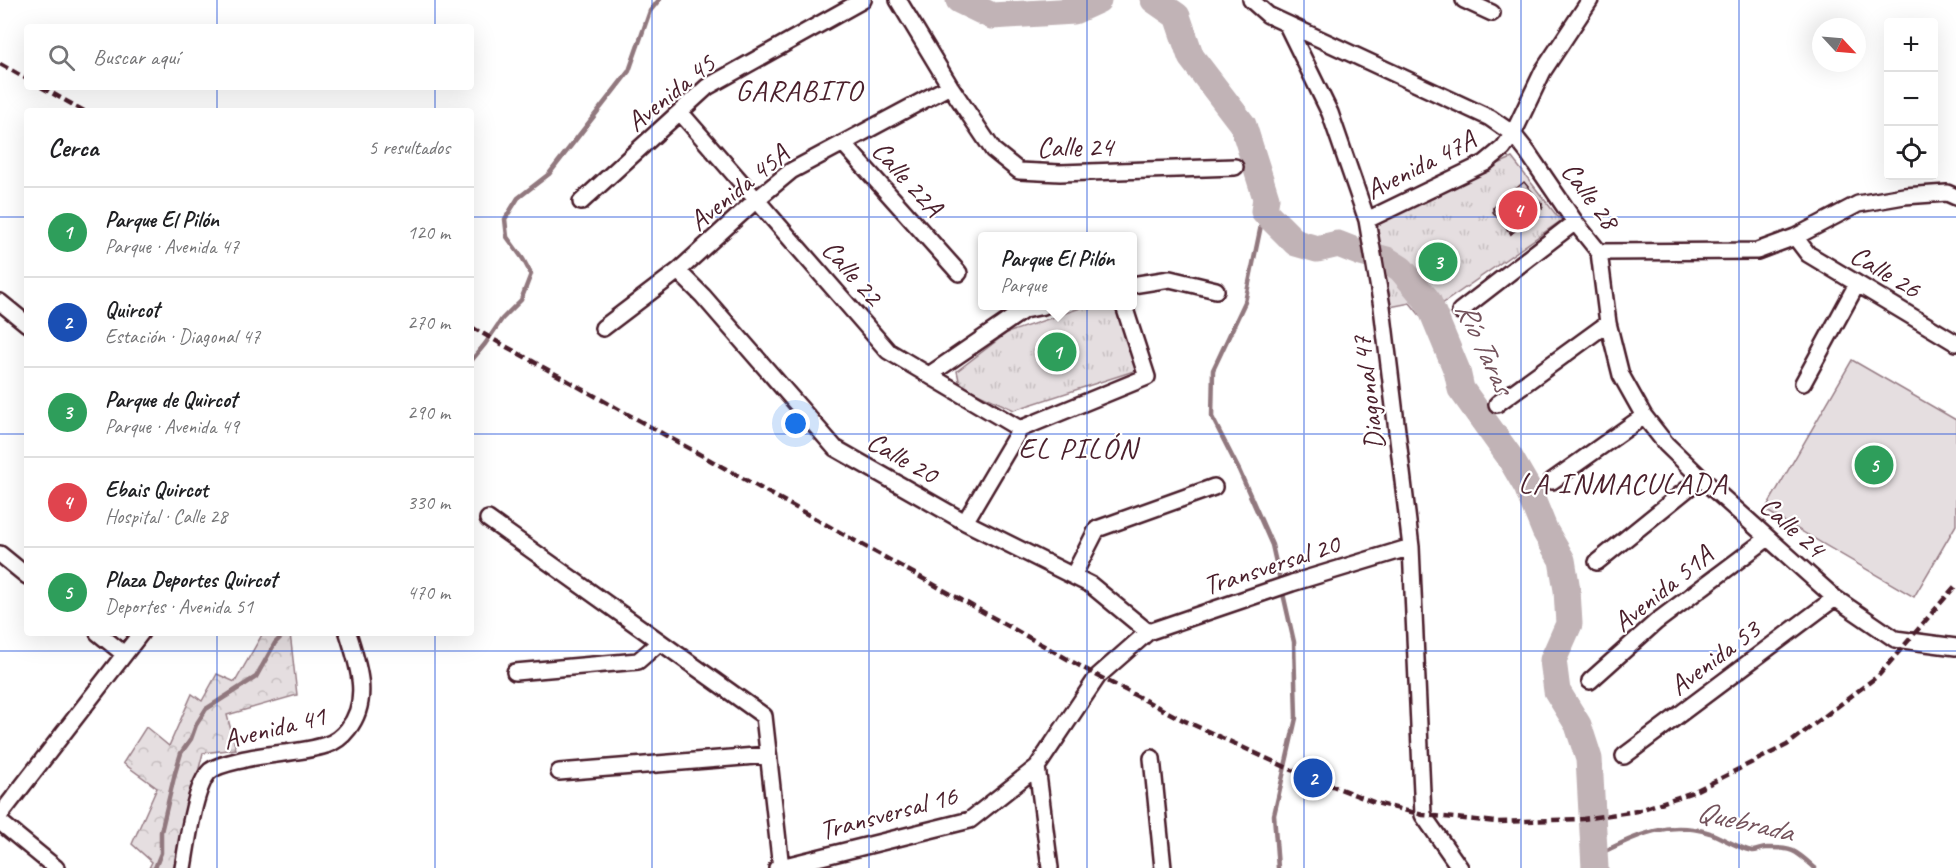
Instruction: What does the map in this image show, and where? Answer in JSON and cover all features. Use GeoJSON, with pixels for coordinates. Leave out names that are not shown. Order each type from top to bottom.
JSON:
{"type":"FeatureCollection","features":[{"type":"Feature","properties":{"kind":"street","name":"Avenida 45"},"geometry":{"type":"LineString","coordinates":[[581,202],[707,87],[863,0]]}},
{"type":"Feature","properties":{"kind":"street","name":"Calle 24"},"geometry":{"type":"LineString","coordinates":[[898,0],[950,86],[993,150],[1019,171],[1060,174],[1235,167]]}},
{"type":"Feature","properties":{"kind":"street"},"geometry":{"type":"LineString","coordinates":[[1251,0],[1268,15],[1287,25]]}},
{"type":"Feature","properties":{"kind":"street","name":"Avenida 47A"},"geometry":{"type":"LineString","coordinates":[[1366,220],[1485,163],[1503,148],[1513,134],[1543,71],[1590,0]]}},
{"type":"Feature","properties":{"kind":"street","name":"Calle 28"},"geometry":{"type":"LineString","coordinates":[[1287,25],[1490,118],[1513,134],[1599,252],[1757,251],[1795,237],[1858,204],[1915,195],[1947,194],[1956,197]]}},
{"type":"Feature","properties":{"kind":"street","name":"Diagonal 47"},"geometry":{"type":"LineString","coordinates":[[1287,25],[1330,113],[1366,220],[1382,307],[1411,547],[1423,815],[1460,868]]}},
{"type":"Feature","properties":{"kind":"street","name":"Avenida 45A"},"geometry":{"type":"LineString","coordinates":[[603,328],[678,271],[791,171],[950,86]]}},
{"type":"Feature","properties":{"kind":"street","name":"Calle 22"},"geometry":{"type":"LineString","coordinates":[[680,112],[888,351],[1020,429]]}},
{"type":"Feature","properties":{"kind":"street","name":"Calle 22A"},"geometry":{"type":"LineString","coordinates":[[843,143],[959,273]]}},
{"type":"Feature","properties":{"kind":"street"},"geometry":{"type":"LineString","coordinates":[[1460,311],[1575,222]]}},
{"type":"Feature","properties":{"kind":"street","name":"Calle 26"},"geometry":{"type":"LineString","coordinates":[[1795,237],[1808,254],[1956,343]]}},
{"type":"Feature","properties":{"kind":"street","name":"Calle 24"},"geometry":{"type":"LineString","coordinates":[[1599,252],[1608,322],[1621,375],[1644,416],[1666,444],[1834,598],[1895,639],[1956,647]]}},
{"type":"Feature","properties":{"kind":"street","name":"Calle 20"},"geometry":{"type":"LineString","coordinates":[[678,271],[703,296],[836,448],[965,522],[1091,585],[1148,632]]}},
{"type":"Feature","properties":{"kind":"street"},"geometry":{"type":"LineString","coordinates":[[1137,284],[1170,279],[1216,290]]}},
{"type":"Feature","properties":{"kind":"street"},"geometry":{"type":"LineString","coordinates":[[1803,383],[1857,284]]}},
{"type":"Feature","properties":{"kind":"street"},"geometry":{"type":"LineString","coordinates":[[0,302],[24,322]]}},
{"type":"Feature","properties":{"kind":"street"},"geometry":{"type":"LineString","coordinates":[[929,375],[1024,310]]}},
{"type":"Feature","properties":{"kind":"street"},"geometry":{"type":"LineString","coordinates":[[965,522],[1020,429],[1147,377],[1125,310]]}},
{"type":"Feature","properties":{"kind":"street"},"geometry":{"type":"LineString","coordinates":[[1497,404],[1608,322]]}},
{"type":"Feature","properties":{"kind":"street"},"geometry":{"type":"LineString","coordinates":[[1552,481],[1644,416]]}},
{"type":"Feature","properties":{"kind":"street"},"geometry":{"type":"LineString","coordinates":[[1597,562],[1701,478]]}},
{"type":"Feature","properties":{"kind":"street"},"geometry":{"type":"LineString","coordinates":[[1073,576],[1097,529],[1214,487]]}},
{"type":"Feature","properties":{"kind":"street"},"geometry":{"type":"LineString","coordinates":[[488,519],[764,716],[780,868]]}},
{"type":"Feature","properties":{"kind":"street","name":"Avenida 51A"},"geometry":{"type":"LineString","coordinates":[[1590,681],[1656,622],[1768,538]]}},
{"type":"Feature","properties":{"kind":"street","name":"Transversal 20"},"geometry":{"type":"LineString","coordinates":[[1148,632],[1292,583],[1411,547]]}},
{"type":"Feature","properties":{"kind":"street"},"geometry":{"type":"LineString","coordinates":[[0,554],[24,574]]}},
{"type":"Feature","properties":{"kind":"street","name":"Avenida 53"},"geometry":{"type":"LineString","coordinates":[[1624,756],[1834,598]]}},
{"type":"Feature","properties":{"kind":"street","name":"Transversal 16"},"geometry":{"type":"LineString","coordinates":[[780,868],[970,819],[1036,766],[1098,676],[1148,632]]}},
{"type":"Feature","properties":{"kind":"street"},"geometry":{"type":"LineString","coordinates":[[102,636],[124,654]]}},
{"type":"Feature","properties":{"kind":"street"},"geometry":{"type":"LineString","coordinates":[[0,815],[139,636]]}},
{"type":"Feature","properties":{"kind":"street","name":"Avenida 41"},"geometry":{"type":"LineString","coordinates":[[183,868],[197,798],[210,772],[224,765],[259,756],[325,746],[339,740],[350,727],[359,711],[362,694],[349,636]]}},
{"type":"Feature","properties":{"kind":"street"},"geometry":{"type":"LineString","coordinates":[[515,672],[638,662],[660,642]]}},
{"type":"Feature","properties":{"kind":"street"},"geometry":{"type":"LineString","coordinates":[[559,772],[768,755]]}},
{"type":"Feature","properties":{"kind":"street"},"geometry":{"type":"LineString","coordinates":[[1152,758],[1164,868]]}},
{"type":"Feature","properties":{"kind":"street"},"geometry":{"type":"LineString","coordinates":[[1036,766],[1050,868]]}},
{"type":"Feature","properties":{"kind":"street"},"geometry":{"type":"LineString","coordinates":[[0,822],[56,868]]}},
{"type":"Feature","properties":{"kind":"green space"},"geometry":{"type":"Polygon","coordinates":[[[1512,158],[1562,220],[1422,318],[1410,303],[1382,307],[1367,220],[1512,158]]]}},
{"type":"Feature","properties":{"kind":"green space"},"geometry":{"type":"Polygon","coordinates":[[[1074,310],[1118,310],[1137,370],[1014,410],[960,385],[957,371],[1007,333],[1074,310]]]}},
{"type":"Feature","properties":{"kind":"green space"},"geometry":{"type":"Polygon","coordinates":[[[1852,360],[1956,420],[1956,525],[1914,597],[1765,510],[1852,360]]]}},
{"type":"Feature","properties":{"kind":"green space"},"geometry":{"type":"Polygon","coordinates":[[[261,636],[290,636],[297,695],[227,715],[236,749],[203,753],[173,868],[149,868],[152,862],[132,844],[157,788],[123,763],[146,727],[169,746],[192,694],[202,701],[217,674],[235,682],[261,636]]]}},
{"type":"Feature","properties":{"kind":"building"},"geometry":{"type":"Polygon","coordinates":[[[1524,182],[1542,204],[1511,229],[1493,208],[1524,182]]]}},
{"type":"Feature","properties":{"kind":"waterway"},"geometry":{"type":"LineString","coordinates":[[474,357],[502,319],[521,300],[531,274],[507,237],[505,219],[518,198],[549,174],[629,71],[650,11],[659,0]]}},
{"type":"Feature","properties":{"kind":"waterway","name":"Río Taras"},"geometry":{"type":"LineString","coordinates":[[959,0],[992,16],[1074,11],[1098,0]]}},
{"type":"Feature","properties":{"kind":"waterway","name":"Río Taras"},"geometry":{"type":"LineString","coordinates":[[1154,0],[1177,16],[1191,57],[1243,125],[1266,198],[1264,211],[1296,243],[1317,249],[1338,244],[1387,260],[1401,269],[1428,301],[1457,371],[1461,389],[1509,456],[1527,487],[1545,531],[1562,560],[1569,624],[1553,660],[1557,691],[1578,725],[1589,759],[1595,868]]}},
{"type":"Feature","properties":{"kind":"waterway"},"geometry":{"type":"LineString","coordinates":[[1264,211],[1245,302],[1213,370],[1212,417],[1239,470],[1272,545],[1294,642],[1296,718],[1274,815],[1278,868]]}},
{"type":"Feature","properties":{"kind":"waterway"},"geometry":{"type":"LineString","coordinates":[[155,868],[161,853],[161,832],[175,773],[181,753],[191,739],[196,725],[206,709],[256,677],[275,643],[282,636]]}},
{"type":"Feature","properties":{"kind":"waterway","name":"Quebrada"},"geometry":{"type":"LineString","coordinates":[[1595,856],[1650,832],[1679,828],[1710,833],[1753,851],[1766,848],[1788,849],[1815,868]]}},
{"type":"Feature","properties":{"kind":"railway"},"geometry":{"type":"LineString","coordinates":[[0,64],[24,77]]}},
{"type":"Feature","properties":{"kind":"railway"},"geometry":{"type":"LineString","coordinates":[[46,90],[79,108]]}},
{"type":"Feature","properties":{"kind":"railway"},"geometry":{"type":"LineString","coordinates":[[474,329],[1098,676],[1183,720],[1292,770],[1376,803],[1423,815],[1497,822],[1583,819],[1637,811],[1693,792],[1787,745],[1879,675],[1956,585]]}},
{"type":"Feature","properties":{"kind":"place","name":"Ebais Quircot"},"geometry":{"type":"Point","coordinates":[1518,210]}},
{"type":"Feature","properties":{"kind":"place","name":"Parque de Quircot"},"geometry":{"type":"Point","coordinates":[1438,262]}},
{"type":"Feature","properties":{"kind":"place","name":"Parque El Pilón"},"geometry":{"type":"Point","coordinates":[1057,352]}},
{"type":"Feature","properties":{"kind":"place","name":"Plaza Deportes Quircot"},"geometry":{"type":"Point","coordinates":[1874,465]}},
{"type":"Feature","properties":{"kind":"place","name":"Quircot"},"geometry":{"type":"Point","coordinates":[1313,778]}},
{"type":"Feature","properties":{"kind":"district","name":"GARABITO"},"geometry":{"type":"Point","coordinates":[799,90]}},
{"type":"Feature","properties":{"kind":"district","name":"EL PILÓN"},"geometry":{"type":"Point","coordinates":[1078,448]}},
{"type":"Feature","properties":{"kind":"district","name":"LA INMACULADA"},"geometry":{"type":"Point","coordinates":[1623,483]}}]}
